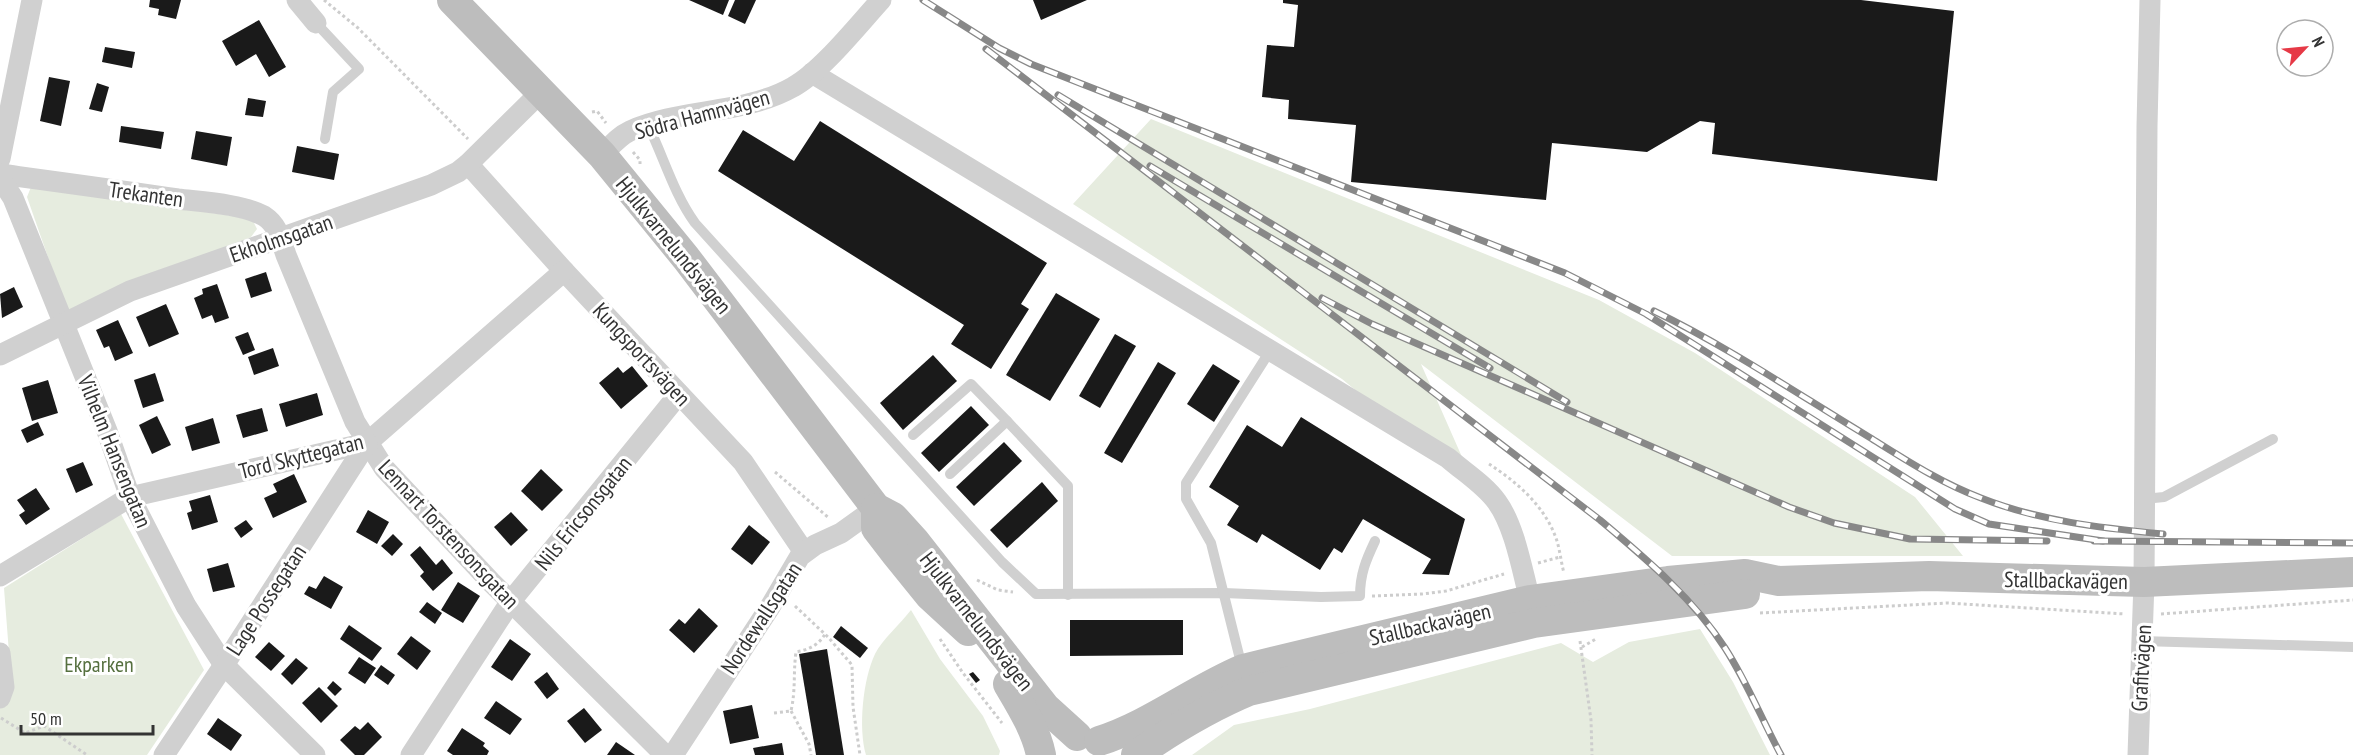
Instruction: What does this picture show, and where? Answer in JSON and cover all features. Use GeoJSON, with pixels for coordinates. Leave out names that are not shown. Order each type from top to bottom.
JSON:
{"type":"FeatureCollection","features":[{"type":"Feature","properties":{"kind":"street"},"geometry":{"type":"LineString","coordinates":[[0,159],[33,0]]}},
{"type":"Feature","properties":{"kind":"street"},"geometry":{"type":"LineString","coordinates":[[297,0],[316,23]]}},
{"type":"Feature","properties":{"kind":"street","name":"Hjulkvarnelundsvägen"},"geometry":{"type":"LineString","coordinates":[[452,0],[602,155],[686,258],[876,508],[893,517],[914,540],[1045,707],[1096,744]]}},
{"type":"Feature","properties":{"kind":"street","name":"Södra Hamnvägen"},"geometry":{"type":"LineString","coordinates":[[602,155],[629,132],[648,125],[762,101],[794,87],[812,73],[881,0]]}},
{"type":"Feature","properties":{"kind":"street","name":"Grafitvägen"},"geometry":{"type":"LineString","coordinates":[[2138,755],[2141,641],[2144,615],[2150,0]]}},
{"type":"Feature","properties":{"kind":"street"},"geometry":{"type":"LineString","coordinates":[[812,73],[1448,459],[1485,489],[1497,501],[1505,514],[1530,600]]}},
{"type":"Feature","properties":{"kind":"street","name":"Ekholmsgatan"},"geometry":{"type":"LineString","coordinates":[[0,355],[130,291],[431,185],[458,172],[542,91]]}},
{"type":"Feature","properties":{"kind":"street","name":"Kungsportsvägen"},"geometry":{"type":"LineString","coordinates":[[468,164],[564,271],[743,462],[804,552]]}},
{"type":"Feature","properties":{"kind":"street","name":"Trekanten"},"geometry":{"type":"LineString","coordinates":[[0,176],[240,209],[263,216],[275,226],[280,238]]}},
{"type":"Feature","properties":{"kind":"street","name":"Vilhelm Hansengatan"},"geometry":{"type":"LineString","coordinates":[[0,176],[13,198],[107,431],[130,497],[186,606],[224,665],[315,755]]}},
{"type":"Feature","properties":{"kind":"street","name":"Lennart Torstensonsgatan"},"geometry":{"type":"LineString","coordinates":[[280,238],[355,422],[384,468],[511,601],[665,755]]}},
{"type":"Feature","properties":{"kind":"street","name":"Tord Skyttegatan"},"geometry":{"type":"LineString","coordinates":[[0,576],[130,497],[367,443],[564,271]]}},
{"type":"Feature","properties":{"kind":"street","name":"Nils Ericsonsgatan"},"geometry":{"type":"LineString","coordinates":[[411,755],[511,601],[679,394]]}},
{"type":"Feature","properties":{"kind":"street","name":"Lage Possegatan"},"geometry":{"type":"LineString","coordinates":[[164,755],[367,443]]}},
{"type":"Feature","properties":{"kind":"street","name":"Hjulkvarnelundsvägen"},"geometry":{"type":"LineString","coordinates":[[876,508],[876,528],[896,555],[930,596],[966,629],[1005,678],[1020,704],[1043,755]]}},
{"type":"Feature","properties":{"kind":"street","name":"Nordewallsgatan"},"geometry":{"type":"LineString","coordinates":[[673,755],[804,552],[841,533],[876,508]]}},
{"type":"Feature","properties":{"kind":"street","name":"Stallbackavägen"},"geometry":{"type":"LineString","coordinates":[[1043,755],[1057,743],[1096,744],[1123,732],[1210,683],[1246,680],[1513,627],[1572,606],[1668,581],[1745,574],[1779,581],[1929,576],[2144,582],[2353,572]]}},
{"type":"Feature","properties":{"kind":"street","name":"Stallbackavägen"},"geometry":{"type":"LineString","coordinates":[[1136,755],[1185,722],[1218,704],[1246,680],[1530,600],[1572,606]]}},
{"type":"Feature","properties":{"kind":"street"},"geometry":{"type":"LineString","coordinates":[[0,653],[4,687],[0,698]]}},
{"type":"Feature","properties":{"kind":"lane"},"geometry":{"type":"LineString","coordinates":[[316,23],[359,69],[333,92],[325,139]]}},
{"type":"Feature","properties":{"kind":"lane"},"geometry":{"type":"LineString","coordinates":[[648,125],[672,178],[680,203],[695,224],[1002,562],[1036,594],[1224,593],[1321,597],[1360,596],[1363,567],[1375,541]]}},
{"type":"Feature","properties":{"kind":"lane"},"geometry":{"type":"LineString","coordinates":[[1246,680],[1211,543],[1186,499],[1186,483],[1270,351]]}},
{"type":"Feature","properties":{"kind":"lane"},"geometry":{"type":"LineString","coordinates":[[914,435],[971,384],[1007,421],[1068,486],[1068,595]]}},
{"type":"Feature","properties":{"kind":"lane"},"geometry":{"type":"LineString","coordinates":[[950,474],[1007,421]]}},
{"type":"Feature","properties":{"kind":"lane"},"geometry":{"type":"LineString","coordinates":[[2144,499],[2164,497],[2273,439]]}},
{"type":"Feature","properties":{"kind":"lane"},"geometry":{"type":"LineString","coordinates":[[2141,641],[2353,647]]}},
{"type":"Feature","properties":{"kind":"path"},"geometry":{"type":"LineString","coordinates":[[1480,459],[1509,477],[1536,505],[1557,540],[1582,647],[1591,720],[1592,755]]}},
{"type":"Feature","properties":{"kind":"path"},"geometry":{"type":"LineString","coordinates":[[1360,596],[1446,591],[1560,556]]}},
{"type":"Feature","properties":{"kind":"path"},"geometry":{"type":"LineString","coordinates":[[1760,613],[1947,603],[2144,615],[2353,600]]}},
{"type":"Feature","properties":{"kind":"path"},"geometry":{"type":"LineString","coordinates":[[795,606],[825,634],[852,665],[853,707],[860,755]]}},
{"type":"Feature","properties":{"kind":"path"},"geometry":{"type":"LineString","coordinates":[[811,755],[808,744],[790,711],[796,684],[795,652],[809,649],[822,640],[825,634]]}},
{"type":"Feature","properties":{"kind":"path"},"geometry":{"type":"LineString","coordinates":[[1582,647],[1601,636]]}},
{"type":"Feature","properties":{"kind":"path"},"geometry":{"type":"LineString","coordinates":[[774,713],[790,711]]}},
{"type":"Feature","properties":{"kind":"path"},"geometry":{"type":"LineString","coordinates":[[0,717],[25,733],[44,726],[87,755]]}},
{"type":"Feature","properties":{"kind":"green space"},"geometry":{"type":"Polygon","coordinates":[[[1151,119],[1599,300],[1695,353],[1915,497],[1963,556],[1672,556],[1421,364],[1477,491],[1342,379],[1073,204],[1151,119]]]}},
{"type":"Feature","properties":{"kind":"green space"},"geometry":{"type":"Polygon","coordinates":[[[31,187],[233,216],[253,221],[257,229],[251,237],[243,241],[69,310],[64,303],[27,197],[31,187]]]}},
{"type":"Feature","properties":{"kind":"green space","name":"Ekparken"},"geometry":{"type":"Polygon","coordinates":[[[121,514],[204,670],[147,755],[0,755],[0,705],[12,692],[4,588],[121,514]]]}},
{"type":"Feature","properties":{"kind":"green space"},"geometry":{"type":"Polygon","coordinates":[[[911,610],[940,659],[983,716],[1000,751],[999,755],[866,755],[862,718],[867,677],[871,664],[882,643],[911,610]]]}},
{"type":"Feature","properties":{"kind":"green space"},"geometry":{"type":"Polygon","coordinates":[[[1700,629],[1733,682],[1770,755],[1192,755],[1234,725],[1310,709],[1561,643],[1593,662],[1629,642],[1700,629]]]}},
{"type":"Feature","properties":{"kind":"building"},"geometry":{"type":"Polygon","coordinates":[[[150,0],[181,0],[176,19],[158,15],[159,9],[149,7],[150,0]]]}},
{"type":"Feature","properties":{"kind":"building"},"geometry":{"type":"Polygon","coordinates":[[[689,0],[729,0],[723,15],[689,0]]]}},
{"type":"Feature","properties":{"kind":"building"},"geometry":{"type":"Polygon","coordinates":[[[735,0],[756,0],[745,24],[728,16],[735,0]]]}},
{"type":"Feature","properties":{"kind":"building"},"geometry":{"type":"Polygon","coordinates":[[[1033,0],[1087,0],[1041,20],[1033,0]]]}},
{"type":"Feature","properties":{"kind":"building"},"geometry":{"type":"Polygon","coordinates":[[[1283,0],[1861,0],[1954,11],[1937,181],[1712,154],[1715,123],[1700,121],[1647,152],[1552,143],[1546,200],[1351,182],[1356,125],[1288,119],[1289,100],[1262,97],[1267,45],[1294,47],[1298,5],[1283,3],[1283,0]]]}},
{"type":"Feature","properties":{"kind":"building"},"geometry":{"type":"Polygon","coordinates":[[[259,20],[286,67],[269,77],[256,54],[236,66],[222,41],[259,20]]]}},
{"type":"Feature","properties":{"kind":"building"},"geometry":{"type":"Polygon","coordinates":[[[105,47],[135,52],[132,68],[102,62],[105,47]]]}},
{"type":"Feature","properties":{"kind":"building"},"geometry":{"type":"Polygon","coordinates":[[[49,77],[70,81],[61,126],[40,121],[49,77]]]}},
{"type":"Feature","properties":{"kind":"building"},"geometry":{"type":"Polygon","coordinates":[[[97,83],[109,87],[102,112],[89,109],[97,83]]]}},
{"type":"Feature","properties":{"kind":"building"},"geometry":{"type":"Polygon","coordinates":[[[248,98],[266,101],[263,117],[245,115],[248,98]]]}},
{"type":"Feature","properties":{"kind":"building"},"geometry":{"type":"Polygon","coordinates":[[[820,121],[1047,263],[1021,304],[1029,309],[991,369],[951,344],[964,325],[718,171],[743,130],[794,161],[820,121]]]}},
{"type":"Feature","properties":{"kind":"building"},"geometry":{"type":"Polygon","coordinates":[[[121,126],[164,132],[161,149],[119,142],[121,126]]]}},
{"type":"Feature","properties":{"kind":"building"},"geometry":{"type":"Polygon","coordinates":[[[196,131],[232,137],[227,166],[191,159],[196,131]]]}},
{"type":"Feature","properties":{"kind":"building"},"geometry":{"type":"Polygon","coordinates":[[[297,146],[339,154],[334,180],[292,172],[297,146]]]}},
{"type":"Feature","properties":{"kind":"building"},"geometry":{"type":"Polygon","coordinates":[[[266,272],[272,291],[251,298],[245,279],[266,272]]]}},
{"type":"Feature","properties":{"kind":"building"},"geometry":{"type":"Polygon","coordinates":[[[217,284],[229,318],[215,323],[212,315],[202,319],[194,298],[203,294],[202,289],[217,284]]]}},
{"type":"Feature","properties":{"kind":"building"},"geometry":{"type":"Polygon","coordinates":[[[14,287],[23,307],[2,318],[0,294],[14,287]]]}},
{"type":"Feature","properties":{"kind":"building"},"geometry":{"type":"Polygon","coordinates":[[[1056,293],[1100,319],[1050,401],[1006,375],[1056,293]]]}},
{"type":"Feature","properties":{"kind":"building"},"geometry":{"type":"Polygon","coordinates":[[[166,304],[179,334],[149,347],[136,317],[166,304]]]}},
{"type":"Feature","properties":{"kind":"building"},"geometry":{"type":"Polygon","coordinates":[[[118,320],[133,353],[115,361],[109,346],[104,348],[96,330],[118,320]]]}},
{"type":"Feature","properties":{"kind":"building"},"geometry":{"type":"Polygon","coordinates":[[[248,332],[255,350],[243,355],[235,337],[248,332]]]}},
{"type":"Feature","properties":{"kind":"building"},"geometry":{"type":"Polygon","coordinates":[[[1115,334],[1136,346],[1100,408],[1079,396],[1115,334]]]}},
{"type":"Feature","properties":{"kind":"building"},"geometry":{"type":"Polygon","coordinates":[[[273,348],[279,366],[254,375],[248,357],[273,348]]]}},
{"type":"Feature","properties":{"kind":"building"},"geometry":{"type":"Polygon","coordinates":[[[933,355],[957,381],[903,430],[880,403],[933,355]]]}},
{"type":"Feature","properties":{"kind":"building"},"geometry":{"type":"Polygon","coordinates":[[[1158,362],[1176,373],[1122,463],[1104,453],[1158,362]]]}},
{"type":"Feature","properties":{"kind":"building"},"geometry":{"type":"Polygon","coordinates":[[[1213,364],[1240,381],[1214,422],[1187,404],[1213,364]]]}},
{"type":"Feature","properties":{"kind":"building"},"geometry":{"type":"Polygon","coordinates":[[[632,366],[648,386],[621,409],[599,383],[618,367],[623,373],[632,366]]]}},
{"type":"Feature","properties":{"kind":"building"},"geometry":{"type":"Polygon","coordinates":[[[155,373],[164,401],[143,408],[134,380],[155,373]]]}},
{"type":"Feature","properties":{"kind":"building"},"geometry":{"type":"Polygon","coordinates":[[[48,380],[58,413],[32,421],[22,388],[48,380]]]}},
{"type":"Feature","properties":{"kind":"building"},"geometry":{"type":"Polygon","coordinates":[[[317,393],[323,415],[286,427],[279,404],[317,393]]]}},
{"type":"Feature","properties":{"kind":"building"},"geometry":{"type":"Polygon","coordinates":[[[971,406],[989,425],[939,472],[921,453],[971,406]]]}},
{"type":"Feature","properties":{"kind":"building"},"geometry":{"type":"Polygon","coordinates":[[[262,408],[268,431],[243,438],[236,415],[262,408]]]}},
{"type":"Feature","properties":{"kind":"building"},"geometry":{"type":"Polygon","coordinates":[[[157,416],[171,445],[152,454],[139,425],[157,416]]]}},
{"type":"Feature","properties":{"kind":"building"},"geometry":{"type":"Polygon","coordinates":[[[1301,417],[1465,519],[1449,575],[1422,574],[1431,559],[1363,519],[1342,553],[1334,548],[1320,570],[1262,534],[1257,543],[1227,525],[1239,506],[1209,487],[1247,425],[1282,447],[1301,417]]]}},
{"type":"Feature","properties":{"kind":"building"},"geometry":{"type":"Polygon","coordinates":[[[213,418],[220,443],[192,451],[185,427],[213,418]]]}},
{"type":"Feature","properties":{"kind":"building"},"geometry":{"type":"Polygon","coordinates":[[[38,422],[44,435],[27,443],[21,430],[38,422]]]}},
{"type":"Feature","properties":{"kind":"building"},"geometry":{"type":"Polygon","coordinates":[[[1004,442],[1022,461],[974,506],[956,487],[1004,442]]]}},
{"type":"Feature","properties":{"kind":"building"},"geometry":{"type":"Polygon","coordinates":[[[83,462],[93,485],[76,493],[66,469],[83,462]]]}},
{"type":"Feature","properties":{"kind":"building"},"geometry":{"type":"Polygon","coordinates":[[[541,469],[563,490],[542,511],[521,491],[541,469]]]}},
{"type":"Feature","properties":{"kind":"building"},"geometry":{"type":"Polygon","coordinates":[[[294,474],[307,502],[273,518],[264,498],[277,492],[273,484],[294,474]]]}},
{"type":"Feature","properties":{"kind":"building"},"geometry":{"type":"Polygon","coordinates":[[[1042,482],[1058,501],[1007,548],[990,530],[1042,482]]]}},
{"type":"Feature","properties":{"kind":"building"},"geometry":{"type":"Polygon","coordinates":[[[36,488],[50,509],[26,525],[19,515],[25,511],[17,500],[36,488]]]}},
{"type":"Feature","properties":{"kind":"building"},"geometry":{"type":"Polygon","coordinates":[[[210,495],[218,522],[192,530],[187,513],[192,511],[189,501],[210,495]]]}},
{"type":"Feature","properties":{"kind":"building"},"geometry":{"type":"Polygon","coordinates":[[[368,510],[389,522],[377,544],[356,532],[368,510]]]}},
{"type":"Feature","properties":{"kind":"building"},"geometry":{"type":"Polygon","coordinates":[[[511,512],[528,530],[511,546],[494,527],[511,512]]]}},
{"type":"Feature","properties":{"kind":"building"},"geometry":{"type":"Polygon","coordinates":[[[246,520],[253,529],[241,538],[234,528],[246,520]]]}},
{"type":"Feature","properties":{"kind":"building"},"geometry":{"type":"Polygon","coordinates":[[[749,525],[770,542],[752,565],[731,549],[749,525]]]}},
{"type":"Feature","properties":{"kind":"building"},"geometry":{"type":"Polygon","coordinates":[[[393,534],[403,544],[392,556],[381,546],[393,534]]]}},
{"type":"Feature","properties":{"kind":"building"},"geometry":{"type":"Polygon","coordinates":[[[420,546],[436,565],[442,559],[453,573],[433,591],[420,576],[424,572],[410,555],[420,546]]]}},
{"type":"Feature","properties":{"kind":"building"},"geometry":{"type":"Polygon","coordinates":[[[228,563],[235,587],[213,592],[207,569],[228,563]]]}},
{"type":"Feature","properties":{"kind":"building"},"geometry":{"type":"Polygon","coordinates":[[[324,576],[343,587],[331,609],[304,594],[309,586],[316,589],[324,576]]]}},
{"type":"Feature","properties":{"kind":"building"},"geometry":{"type":"Polygon","coordinates":[[[458,582],[480,596],[463,623],[441,610],[458,582]]]}},
{"type":"Feature","properties":{"kind":"building"},"geometry":{"type":"Polygon","coordinates":[[[427,602],[442,613],[435,624],[419,612],[427,602]]]}},
{"type":"Feature","properties":{"kind":"building"},"geometry":{"type":"Polygon","coordinates":[[[699,608],[718,626],[694,653],[669,630],[679,619],[685,624],[699,608]]]}},
{"type":"Feature","properties":{"kind":"building"},"geometry":{"type":"Polygon","coordinates":[[[1070,620],[1183,620],[1183,655],[1070,656],[1070,620]]]}},
{"type":"Feature","properties":{"kind":"building"},"geometry":{"type":"Polygon","coordinates":[[[349,625],[382,648],[372,661],[340,639],[349,625]]]}},
{"type":"Feature","properties":{"kind":"building"},"geometry":{"type":"Polygon","coordinates":[[[841,626],[868,648],[860,658],[833,637],[841,626]]]}},
{"type":"Feature","properties":{"kind":"building"},"geometry":{"type":"Polygon","coordinates":[[[411,636],[431,651],[417,670],[397,654],[411,636]]]}},
{"type":"Feature","properties":{"kind":"building"},"geometry":{"type":"Polygon","coordinates":[[[510,639],[531,654],[512,681],[491,667],[510,639]]]}},
{"type":"Feature","properties":{"kind":"building"},"geometry":{"type":"Polygon","coordinates":[[[269,642],[285,656],[271,671],[255,657],[269,642]]]}},
{"type":"Feature","properties":{"kind":"building"},"geometry":{"type":"Polygon","coordinates":[[[827,649],[844,755],[816,755],[799,654],[827,649]]]}},
{"type":"Feature","properties":{"kind":"building"},"geometry":{"type":"Polygon","coordinates":[[[359,657],[376,668],[365,684],[348,673],[359,657]]]}},
{"type":"Feature","properties":{"kind":"building"},"geometry":{"type":"Polygon","coordinates":[[[296,658],[308,668],[292,685],[281,674],[296,658]]]}},
{"type":"Feature","properties":{"kind":"building"},"geometry":{"type":"Polygon","coordinates":[[[381,665],[395,675],[388,685],[374,675],[381,665]]]}},
{"type":"Feature","properties":{"kind":"building"},"geometry":{"type":"Polygon","coordinates":[[[547,672],[559,689],[547,699],[534,682],[547,672]]]}},
{"type":"Feature","properties":{"kind":"building"},"geometry":{"type":"Polygon","coordinates":[[[973,672],[980,680],[976,683],[969,674],[973,672]]]}},
{"type":"Feature","properties":{"kind":"building"},"geometry":{"type":"Polygon","coordinates":[[[333,681],[342,689],[335,696],[327,688],[333,681]]]}},
{"type":"Feature","properties":{"kind":"building"},"geometry":{"type":"Polygon","coordinates":[[[319,687],[338,706],[321,723],[302,703],[319,687]]]}},
{"type":"Feature","properties":{"kind":"building"},"geometry":{"type":"Polygon","coordinates":[[[496,701],[522,719],[510,735],[484,718],[496,701]]]}},
{"type":"Feature","properties":{"kind":"building"},"geometry":{"type":"Polygon","coordinates":[[[752,705],[759,738],[730,744],[723,711],[752,705]]]}},
{"type":"Feature","properties":{"kind":"building"},"geometry":{"type":"Polygon","coordinates":[[[584,708],[602,730],[585,743],[567,721],[584,708]]]}},
{"type":"Feature","properties":{"kind":"building"},"geometry":{"type":"Polygon","coordinates":[[[218,718],[242,735],[231,751],[207,734],[218,718]]]}},
{"type":"Feature","properties":{"kind":"building"},"geometry":{"type":"Polygon","coordinates":[[[368,722],[382,737],[364,755],[355,755],[340,740],[355,726],[360,730],[368,722]]]}},
{"type":"Feature","properties":{"kind":"building"},"geometry":{"type":"Polygon","coordinates":[[[462,728],[485,743],[483,746],[489,751],[487,755],[453,755],[447,751],[462,728]]]}},
{"type":"Feature","properties":{"kind":"building"},"geometry":{"type":"Polygon","coordinates":[[[616,742],[635,755],[607,755],[616,742]]]}},
{"type":"Feature","properties":{"kind":"building"},"geometry":{"type":"Polygon","coordinates":[[[782,743],[784,755],[755,755],[753,748],[782,743]]]}},
{"type":"Feature","properties":{"kind":"railway"},"geometry":{"type":"LineString","coordinates":[[923,0],[999,48],[1031,64],[1565,273],[1646,314],[1955,509],[1989,524],[2103,541]]}},
{"type":"Feature","properties":{"kind":"railway"},"geometry":{"type":"LineString","coordinates":[[986,49],[1600,520],[1634,549],[1698,612],[1725,648],[1781,755]]}},
{"type":"Feature","properties":{"kind":"railway"},"geometry":{"type":"LineString","coordinates":[[1058,95],[1567,402]]}},
{"type":"Feature","properties":{"kind":"railway"},"geometry":{"type":"LineString","coordinates":[[1150,166],[1490,368]]}},
{"type":"Feature","properties":{"kind":"railway"},"geometry":{"type":"LineString","coordinates":[[1322,298],[1372,324],[1789,507],[1834,523],[1910,539],[2047,541]]}},
{"type":"Feature","properties":{"kind":"railway"},"geometry":{"type":"LineString","coordinates":[[1654,311],[1736,355],[1910,462],[1966,492],[2003,506],[2048,518],[2163,534]]}},
{"type":"Feature","properties":{"kind":"railway"},"geometry":{"type":"LineString","coordinates":[[2094,541],[2353,543]]}}]}
